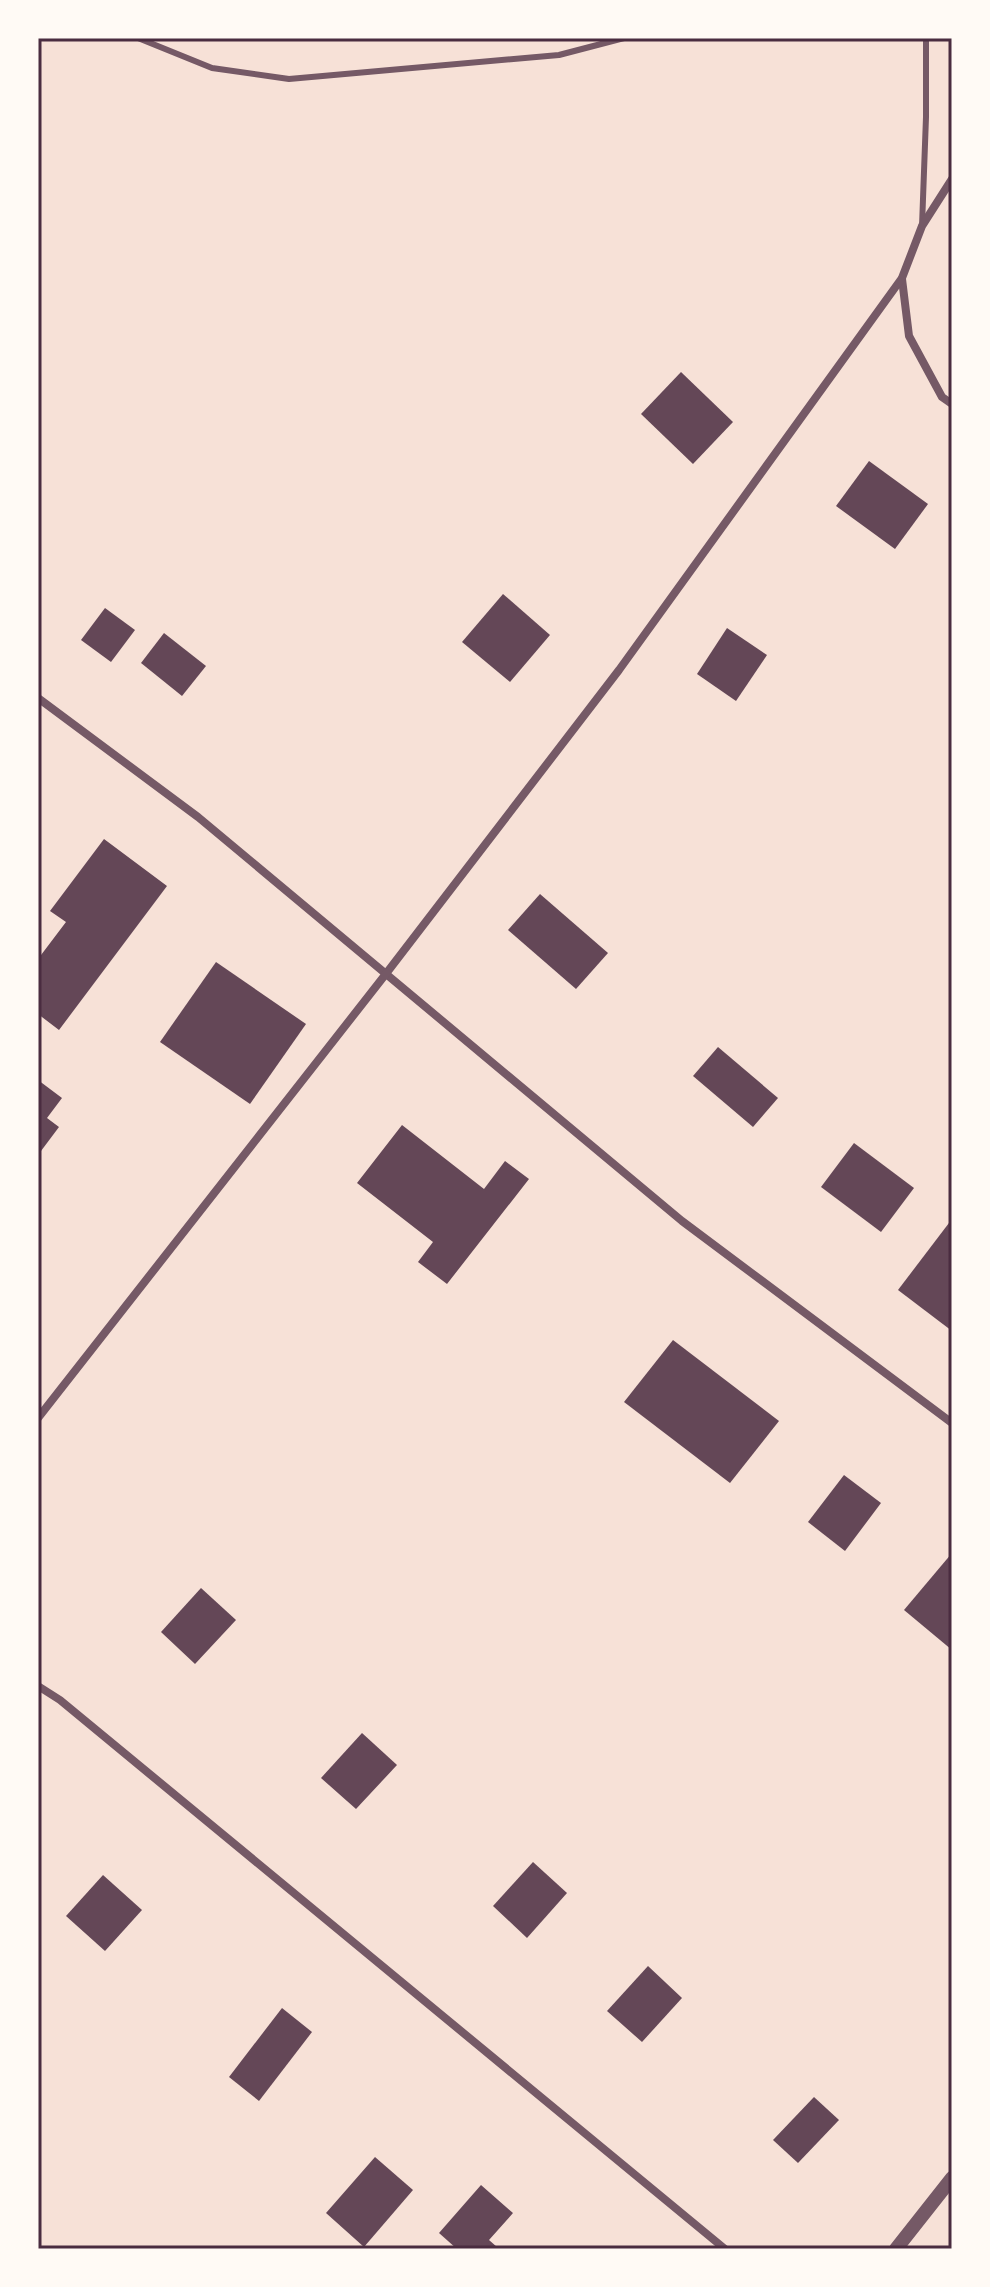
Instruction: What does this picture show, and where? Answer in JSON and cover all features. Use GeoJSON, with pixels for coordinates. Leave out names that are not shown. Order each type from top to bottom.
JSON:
{"type":"FeatureCollection","features":[{"type":"Feature","properties":{"kind":"street"},"geometry":{"type":"LineString","coordinates":[[38,1418],[619,670],[902,278],[922,226],[952,179]]}},
{"type":"Feature","properties":{"kind":"street"},"geometry":{"type":"LineString","coordinates":[[902,278],[909,336],[942,397],[952,404]]}},
{"type":"Feature","properties":{"kind":"street"},"geometry":{"type":"LineString","coordinates":[[38,698],[198,817],[682,1221],[952,1423]]}},
{"type":"Feature","properties":{"kind":"street"},"geometry":{"type":"LineString","coordinates":[[38,1686],[60,1700],[725,2249]]}},
{"type":"Feature","properties":{"kind":"street"},"geometry":{"type":"LineString","coordinates":[[896,2249],[952,2178]]}},
{"type":"Feature","properties":{"kind":"lane"},"geometry":{"type":"LineString","coordinates":[[138,38],[212,68],[289,79],[559,55],[624,38]]}},
{"type":"Feature","properties":{"kind":"lane"},"geometry":{"type":"LineString","coordinates":[[922,226],[926,38]]}},
{"type":"Feature","properties":{"kind":"building"},"geometry":{"type":"Polygon","coordinates":[[[681,372],[733,422],[693,464],[641,414],[681,372]]]}},
{"type":"Feature","properties":{"kind":"building"},"geometry":{"type":"Polygon","coordinates":[[[869,461],[928,504],[895,549],[836,506],[869,461]]]}},
{"type":"Feature","properties":{"kind":"building"},"geometry":{"type":"Polygon","coordinates":[[[503,594],[550,635],[510,682],[462,642],[503,594]]]}},
{"type":"Feature","properties":{"kind":"building"},"geometry":{"type":"Polygon","coordinates":[[[105,608],[135,630],[111,662],[81,640],[105,608]]]}},
{"type":"Feature","properties":{"kind":"building"},"geometry":{"type":"Polygon","coordinates":[[[727,628],[767,655],[736,701],[697,674],[727,628]]]}},
{"type":"Feature","properties":{"kind":"building"},"geometry":{"type":"Polygon","coordinates":[[[164,633],[206,666],[182,696],[141,663],[164,633]]]}},
{"type":"Feature","properties":{"kind":"building"},"geometry":{"type":"Polygon","coordinates":[[[104,839],[167,886],[59,1030],[38,1014],[38,959],[66,922],[50,911],[104,839]]]}},
{"type":"Feature","properties":{"kind":"building"},"geometry":{"type":"Polygon","coordinates":[[[540,894],[608,953],[576,989],[508,930],[540,894]]]}},
{"type":"Feature","properties":{"kind":"building"},"geometry":{"type":"Polygon","coordinates":[[[216,962],[306,1024],[250,1104],[160,1042],[216,962]]]}},
{"type":"Feature","properties":{"kind":"building"},"geometry":{"type":"Polygon","coordinates":[[[718,1047],[778,1098],[753,1127],[693,1076],[718,1047]]]}},
{"type":"Feature","properties":{"kind":"building"},"geometry":{"type":"Polygon","coordinates":[[[38,1080],[62,1098],[47,1118],[59,1127],[38,1155],[38,1080]]]}},
{"type":"Feature","properties":{"kind":"building"},"geometry":{"type":"Polygon","coordinates":[[[402,1125],[484,1189],[505,1161],[529,1179],[447,1284],[418,1262],[433,1242],[357,1183],[402,1125]]]}},
{"type":"Feature","properties":{"kind":"building"},"geometry":{"type":"Polygon","coordinates":[[[854,1143],[914,1188],[881,1232],[821,1187],[854,1143]]]}},
{"type":"Feature","properties":{"kind":"building"},"geometry":{"type":"Polygon","coordinates":[[[952,1219],[952,1331],[898,1290],[952,1219]]]}},
{"type":"Feature","properties":{"kind":"building"},"geometry":{"type":"Polygon","coordinates":[[[673,1340],[779,1421],[730,1483],[624,1402],[673,1340]]]}},
{"type":"Feature","properties":{"kind":"building"},"geometry":{"type":"Polygon","coordinates":[[[844,1475],[881,1503],[845,1551],[808,1522],[844,1475]]]}},
{"type":"Feature","properties":{"kind":"building"},"geometry":{"type":"Polygon","coordinates":[[[952,1553],[952,1650],[904,1610],[952,1553]]]}},
{"type":"Feature","properties":{"kind":"building"},"geometry":{"type":"Polygon","coordinates":[[[201,1588],[236,1620],[195,1664],[161,1632],[201,1588]]]}},
{"type":"Feature","properties":{"kind":"building"},"geometry":{"type":"Polygon","coordinates":[[[362,1733],[397,1765],[356,1809],[321,1778],[362,1733]]]}},
{"type":"Feature","properties":{"kind":"building"},"geometry":{"type":"Polygon","coordinates":[[[533,1862],[567,1893],[527,1938],[493,1906],[533,1862]]]}},
{"type":"Feature","properties":{"kind":"building"},"geometry":{"type":"Polygon","coordinates":[[[103,1875],[142,1910],[105,1951],[66,1916],[103,1875]]]}},
{"type":"Feature","properties":{"kind":"building"},"geometry":{"type":"Polygon","coordinates":[[[648,1966],[682,1998],[642,2042],[607,2011],[648,1966]]]}},
{"type":"Feature","properties":{"kind":"building"},"geometry":{"type":"Polygon","coordinates":[[[282,2008],[312,2032],[259,2101],[229,2077],[282,2008]]]}},
{"type":"Feature","properties":{"kind":"building"},"geometry":{"type":"Polygon","coordinates":[[[814,2097],[839,2120],[798,2163],[773,2140],[814,2097]]]}},
{"type":"Feature","properties":{"kind":"building"},"geometry":{"type":"Polygon","coordinates":[[[375,2157],[413,2190],[364,2247],[326,2213],[375,2157]]]}},
{"type":"Feature","properties":{"kind":"building"},"geometry":{"type":"Polygon","coordinates":[[[481,2185],[513,2213],[489,2240],[497,2247],[495,2249],[457,2249],[439,2233],[481,2185]]]}}]}
